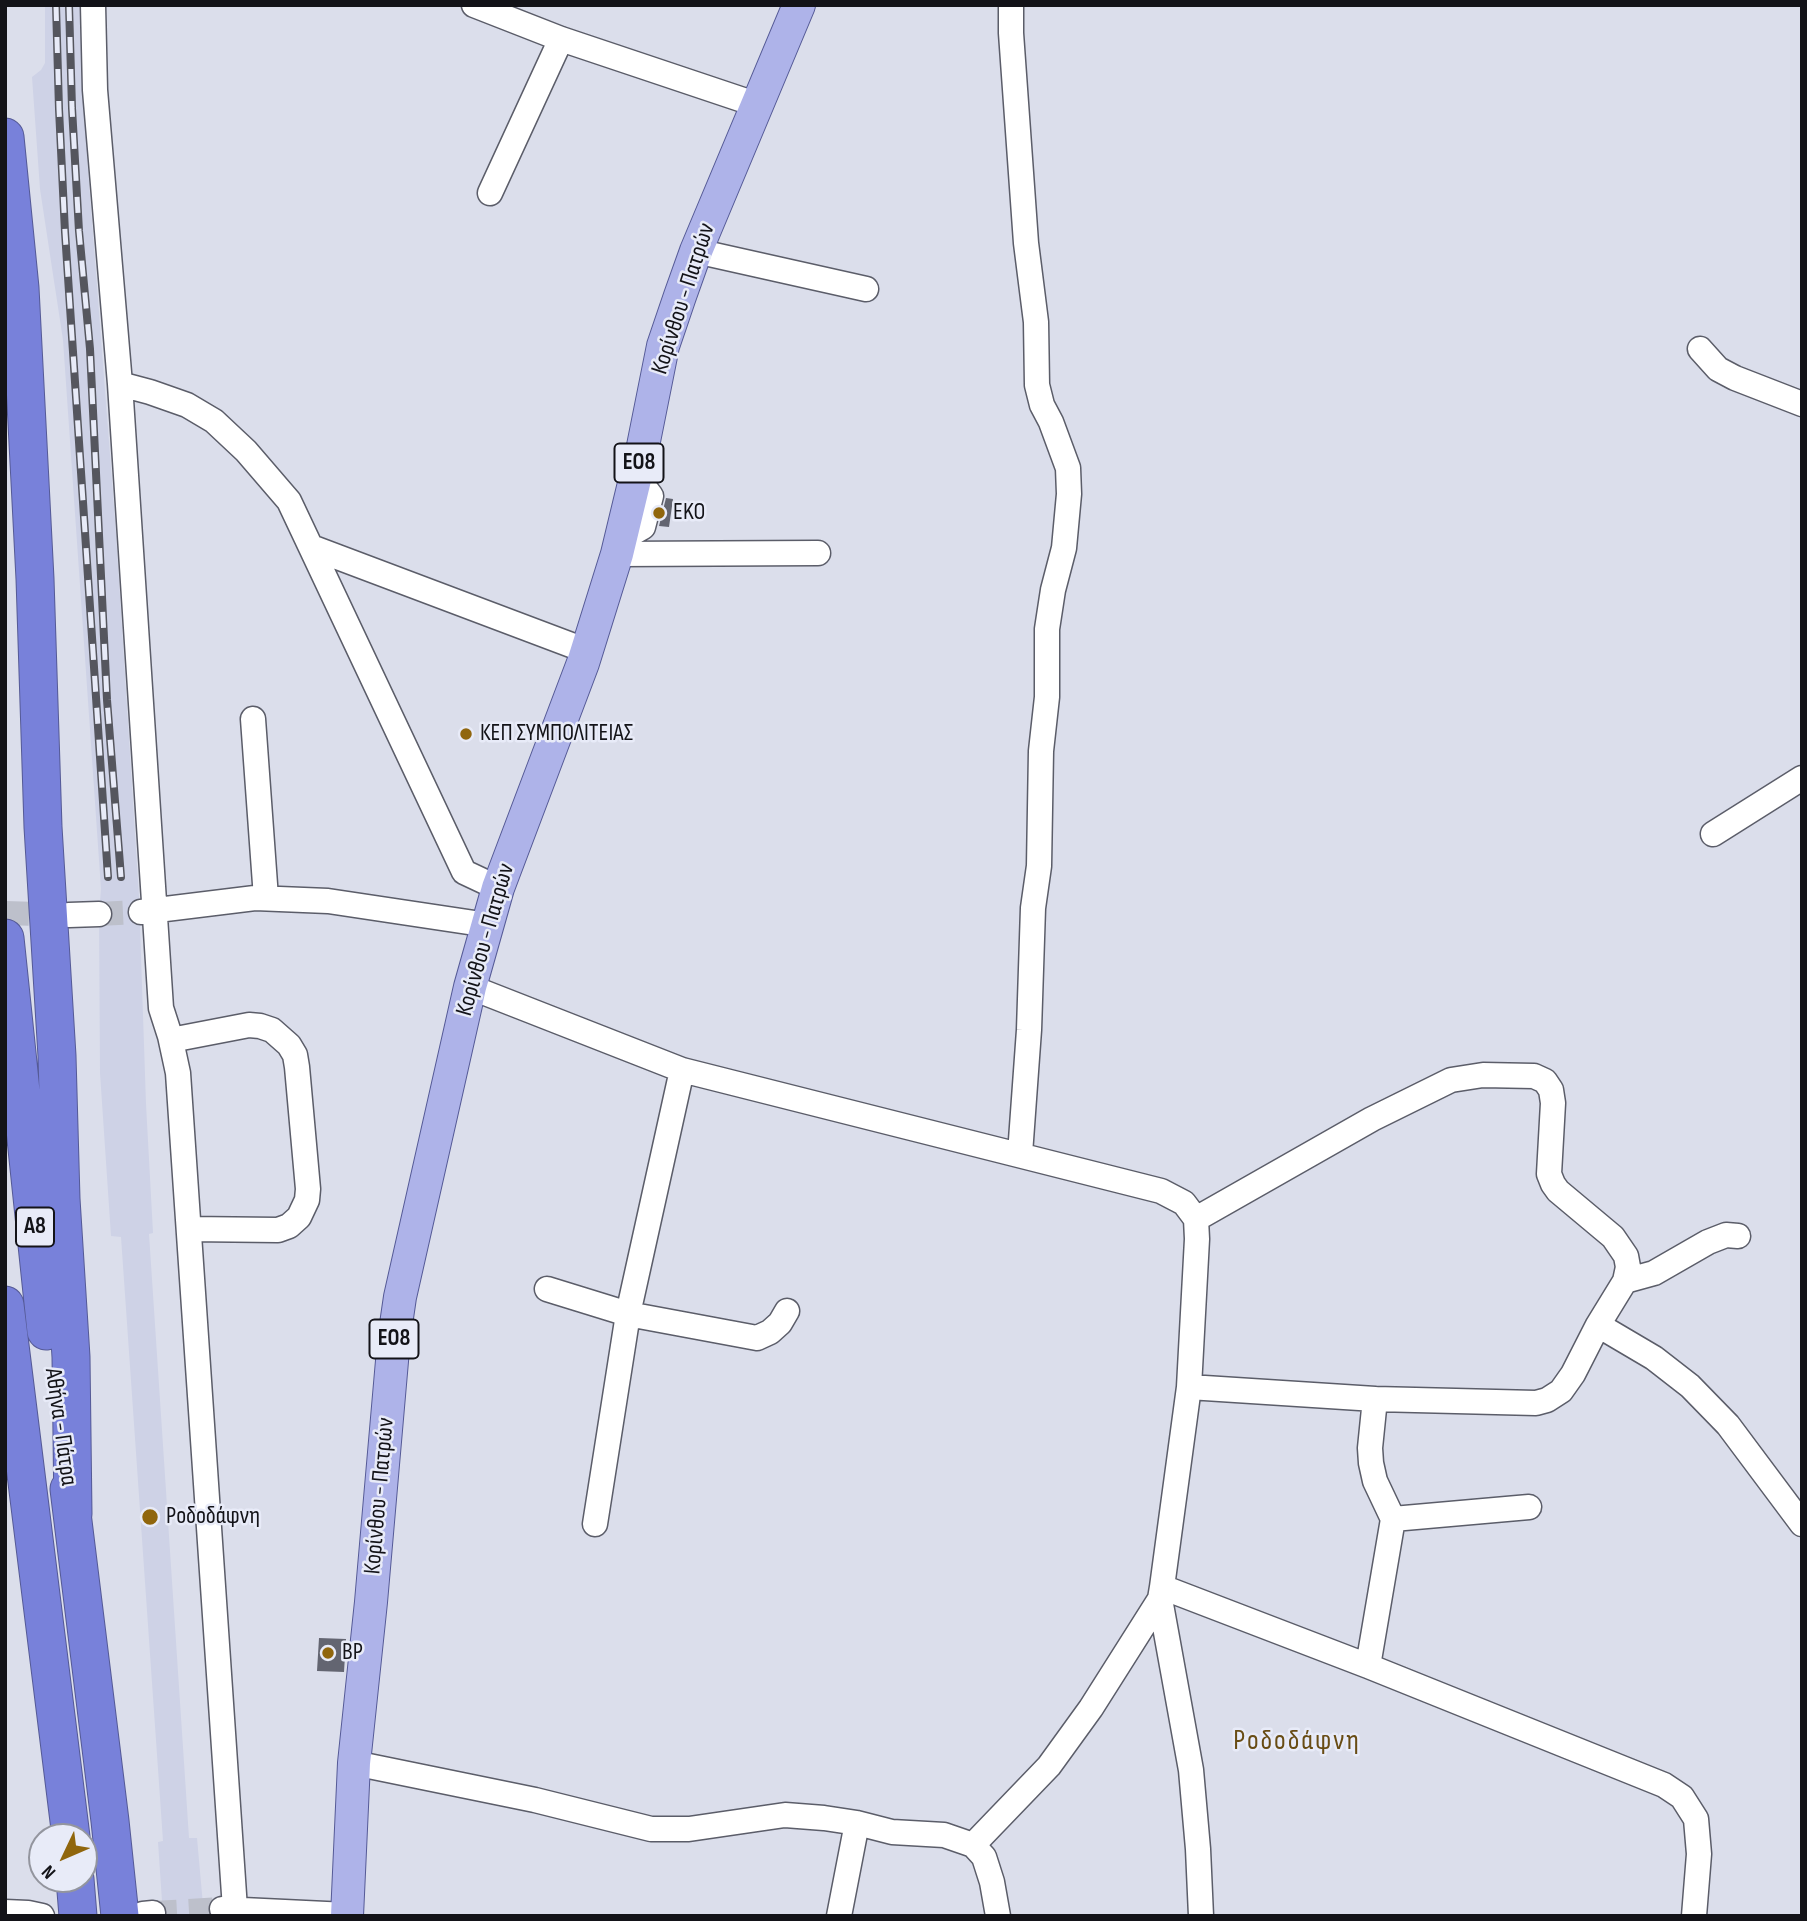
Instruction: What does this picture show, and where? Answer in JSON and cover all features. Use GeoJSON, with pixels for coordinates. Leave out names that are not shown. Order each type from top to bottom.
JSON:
{"type":"FeatureCollection","features":[{"type":"Feature","properties":{"kind":"highway"},"geometry":{"type":"LineString","coordinates":[[5,136],[20,288],[14,334],[15,399],[35,566],[43,827],[71,1357],[73,1514]]}},
{"type":"Feature","properties":{"kind":"highway","name":"Αθήνα - Πάτρα"},"geometry":{"type":"LineString","coordinates":[[5,938],[45,1326],[73,1514],[110,1821],[139,1914]]}},
{"type":"Feature","properties":{"kind":"highway","name":"Αθήνα - Πάτρα"},"geometry":{"type":"LineString","coordinates":[[6,1313],[69,1823]]}},
{"type":"Feature","properties":{"kind":"highway"},"geometry":{"type":"LineString","coordinates":[[76,1893],[78,1916]]}},
{"type":"Feature","properties":{"kind":"main road","name":"Κορίνθου - Πατρών"},"geometry":{"type":"LineString","coordinates":[[347,1916],[354,1763],[392,1357],[400,1297],[470,986],[498,888],[587,651],[619,547],[663,346],[696,251],[799,5]]}},
{"type":"Feature","properties":{"kind":"street"},"geometry":{"type":"LineString","coordinates":[[93,5],[95,90],[120,384],[148,911],[161,1008],[178,1073],[229,1909],[347,1916]]}},
{"type":"Feature","properties":{"kind":"street"},"geometry":{"type":"LineString","coordinates":[[474,5],[561,38],[758,105]]}},
{"type":"Feature","properties":{"kind":"street"},"geometry":{"type":"LineString","coordinates":[[1011,5],[1026,243],[1036,322],[1037,385],[1042,405],[1068,468],[1069,494],[1064,548],[1053,590],[1047,629],[1046,697],[1041,751],[1041,836],[1033,908],[1029,1030],[1020,1154]]}},
{"type":"Feature","properties":{"kind":"street"},"geometry":{"type":"LineString","coordinates":[[490,193],[561,38]]}},
{"type":"Feature","properties":{"kind":"street"},"geometry":{"type":"LineString","coordinates":[[696,251],[866,289]]}},
{"type":"Feature","properties":{"kind":"street"},"geometry":{"type":"LineString","coordinates":[[1700,349],[1718,369],[1802,404]]}},
{"type":"Feature","properties":{"kind":"street"},"geometry":{"type":"LineString","coordinates":[[120,384],[187,405],[214,421],[246,451],[289,501],[464,872],[498,888]]}},
{"type":"Feature","properties":{"kind":"street"},"geometry":{"type":"LineString","coordinates":[[311,547],[587,651]]}},
{"type":"Feature","properties":{"kind":"street"},"geometry":{"type":"LineString","coordinates":[[619,547],[818,553]]}},
{"type":"Feature","properties":{"kind":"street"},"geometry":{"type":"LineString","coordinates":[[253,719],[266,898]]}},
{"type":"Feature","properties":{"kind":"street"},"geometry":{"type":"LineString","coordinates":[[1713,834],[1802,778]]}},
{"type":"Feature","properties":{"kind":"street"},"geometry":{"type":"LineString","coordinates":[[148,911],[266,898],[328,901],[488,925]]}},
{"type":"Feature","properties":{"kind":"street"},"geometry":{"type":"LineString","coordinates":[[69,915],[99,914]]}},
{"type":"Feature","properties":{"kind":"street"},"geometry":{"type":"LineString","coordinates":[[470,986],[682,1070],[1161,1191],[1184,1203],[1196,1219],[1197,1239],[1189,1387],[1161,1593],[1191,1769],[1201,1916]]}},
{"type":"Feature","properties":{"kind":"street"},"geometry":{"type":"LineString","coordinates":[[171,1040],[249,1025],[260,1026],[272,1030],[289,1045],[295,1055],[297,1068],[308,1189],[307,1200],[299,1217],[289,1226],[278,1230],[189,1229]]}},
{"type":"Feature","properties":{"kind":"street"},"geometry":{"type":"LineString","coordinates":[[595,1524],[628,1314],[682,1070]]}},
{"type":"Feature","properties":{"kind":"street"},"geometry":{"type":"LineString","coordinates":[[1189,1387],[1375,1399],[1536,1403],[1547,1400],[1561,1391],[1573,1374],[1625,1281],[1628,1267],[1626,1256],[1614,1237],[1558,1192],[1553,1184],[1549,1174],[1553,1104],[1551,1090],[1545,1081],[1534,1076],[1483,1075],[1451,1080],[1372,1119],[1196,1219]]}},
{"type":"Feature","properties":{"kind":"street"},"geometry":{"type":"LineString","coordinates":[[1625,1281],[1654,1273],[1708,1242],[1726,1235],[1738,1236]]}},
{"type":"Feature","properties":{"kind":"street"},"geometry":{"type":"LineString","coordinates":[[547,1289],[628,1314],[757,1338],[775,1328],[787,1311]]}},
{"type":"Feature","properties":{"kind":"street"},"geometry":{"type":"LineString","coordinates":[[1598,1325],[1654,1358],[1690,1386],[1728,1425],[1802,1524]]}},
{"type":"Feature","properties":{"kind":"street"},"geometry":{"type":"LineString","coordinates":[[1368,1666],[1393,1519],[1375,1481],[1371,1464],[1375,1399]]}},
{"type":"Feature","properties":{"kind":"street"},"geometry":{"type":"LineString","coordinates":[[1393,1519],[1529,1507]]}},
{"type":"Feature","properties":{"kind":"street"},"geometry":{"type":"LineString","coordinates":[[1161,1593],[1368,1666],[1664,1785],[1682,1797],[1696,1819],[1699,1854],[1694,1916]]}},
{"type":"Feature","properties":{"kind":"street"},"geometry":{"type":"LineString","coordinates":[[973,1845],[1049,1766],[1091,1708],[1161,1593]]}},
{"type":"Feature","properties":{"kind":"street"},"geometry":{"type":"LineString","coordinates":[[354,1763],[535,1800],[651,1829],[715,1827],[747,1819],[785,1815],[857,1823],[892,1832],[944,1835],[973,1845],[984,1857],[998,1916]]}},
{"type":"Feature","properties":{"kind":"street"},"geometry":{"type":"LineString","coordinates":[[839,1916],[857,1823]]}},
{"type":"Feature","properties":{"kind":"street"},"geometry":{"type":"LineString","coordinates":[[5,1912],[42,1916]]}},
{"type":"Feature","properties":{"kind":"shaded area"},"geometry":{"type":"Polygon","coordinates":[[[45,5],[83,5],[87,156],[116,533],[139,897],[153,1233],[149,1234],[189,1838],[197,1838],[204,1916],[163,1916],[158,1842],[163,1841],[121,1237],[111,1236],[100,1073],[101,889],[63,340],[40,189],[32,77],[45,63],[45,5]]]}},
{"type":"Feature","properties":{"kind":"building"},"geometry":{"type":"Polygon","coordinates":[[[666,498],[673,499],[669,527],[659,526],[666,498]]]}},
{"type":"Feature","properties":{"kind":"building"},"geometry":{"type":"Polygon","coordinates":[[[319,1638],[346,1639],[344,1672],[317,1671],[319,1638]]]}},
{"type":"Feature","properties":{"kind":"tunnel"},"geometry":{"type":"LineString","coordinates":[[99,914],[141,912]]}},
{"type":"Feature","properties":{"kind":"tunnel"},"geometry":{"type":"LineString","coordinates":[[5,913],[64,915]]}},
{"type":"Feature","properties":{"kind":"tunnel"},"geometry":{"type":"LineString","coordinates":[[153,1913],[222,1909]]}},
{"type":"Feature","properties":{"kind":"railway"},"geometry":{"type":"LineString","coordinates":[[56,5],[65,232],[108,877]]}},
{"type":"Feature","properties":{"kind":"railway"},"geometry":{"type":"LineString","coordinates":[[69,5],[79,231],[90,349],[107,700],[121,877]]}},
{"type":"Feature","properties":{"kind":"place","name":"EKO"},"geometry":{"type":"Point","coordinates":[659,513]}},
{"type":"Feature","properties":{"kind":"place","name":"ΚΕΠ ΣΥΜΠΟΛΙΤΕΙΑΣ"},"geometry":{"type":"Point","coordinates":[466,734]}},
{"type":"Feature","properties":{"kind":"place","name":"Ροδοδάφνη"},"geometry":{"type":"Point","coordinates":[150,1517]}},
{"type":"Feature","properties":{"kind":"place","name":"BP"},"geometry":{"type":"Point","coordinates":[328,1653]}},
{"type":"Feature","properties":{"kind":"district","name":"Ροδοδάφνη"},"geometry":{"type":"Point","coordinates":[1297,1742]}}]}
